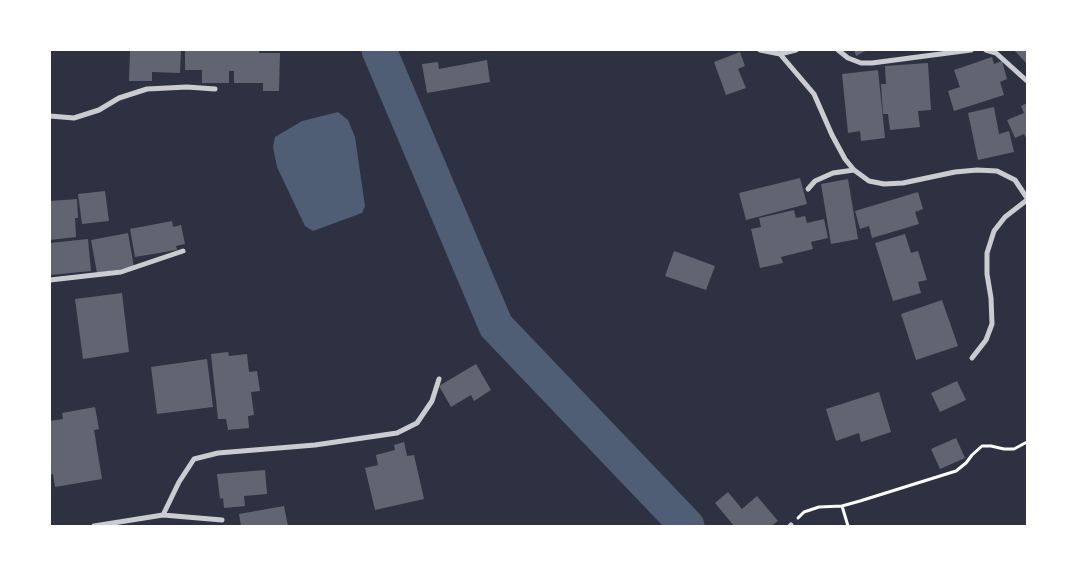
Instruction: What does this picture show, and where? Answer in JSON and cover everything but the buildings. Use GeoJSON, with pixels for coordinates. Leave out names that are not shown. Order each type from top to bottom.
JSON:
{"type":"FeatureCollection","features":[{"type":"Feature","properties":{"kind":"street"},"geometry":{"type":"LineString","coordinates":[[760,50],[780,54],[796,50]]}},
{"type":"Feature","properties":{"kind":"street"},"geometry":{"type":"LineString","coordinates":[[838,50],[848,58],[861,63],[971,50]]}},
{"type":"Feature","properties":{"kind":"street"},"geometry":{"type":"LineString","coordinates":[[986,50],[996,53],[1027,82]]}},
{"type":"Feature","properties":{"kind":"street"},"geometry":{"type":"LineString","coordinates":[[780,54],[814,94],[845,159],[854,170],[870,181],[884,184],[904,182],[976,170],[997,171],[1015,180],[1027,199],[1005,217],[994,230],[987,253],[992,324],[986,340],[972,358]]}},
{"type":"Feature","properties":{"kind":"street"},"geometry":{"type":"LineString","coordinates":[[50,116],[74,118],[99,110],[119,98],[147,89],[187,87],[215,89]]}},
{"type":"Feature","properties":{"kind":"street"},"geometry":{"type":"LineString","coordinates":[[808,189],[815,181],[833,173],[854,170]]}},
{"type":"Feature","properties":{"kind":"street"},"geometry":{"type":"LineString","coordinates":[[50,280],[121,272],[183,251]]}},
{"type":"Feature","properties":{"kind":"street"},"geometry":{"type":"LineString","coordinates":[[163,515],[179,482],[194,459],[218,453],[315,444],[397,433],[417,423],[432,402],[439,378]]}},
{"type":"Feature","properties":{"kind":"street"},"geometry":{"type":"LineString","coordinates":[[94,526],[163,515],[222,520]]}},
{"type":"Feature","properties":{"kind":"path"},"geometry":{"type":"LineString","coordinates":[[790,526],[804,512],[819,507],[842,506],[956,471],[982,446],[992,446],[1004,450],[1014,449],[1027,442]]}},
{"type":"Feature","properties":{"kind":"path"},"geometry":{"type":"LineString","coordinates":[[842,506],[848,526]]}},
{"type":"Feature","properties":{"kind":"water"},"geometry":{"type":"Polygon","coordinates":[[[338,112],[348,120],[355,137],[365,206],[362,213],[313,231],[305,226],[277,167],[273,147],[275,137],[302,121],[338,112]]]}},
{"type":"Feature","properties":{"kind":"waterway"},"geometry":{"type":"LineString","coordinates":[[379,50],[496,326],[687,526]]}}]}
